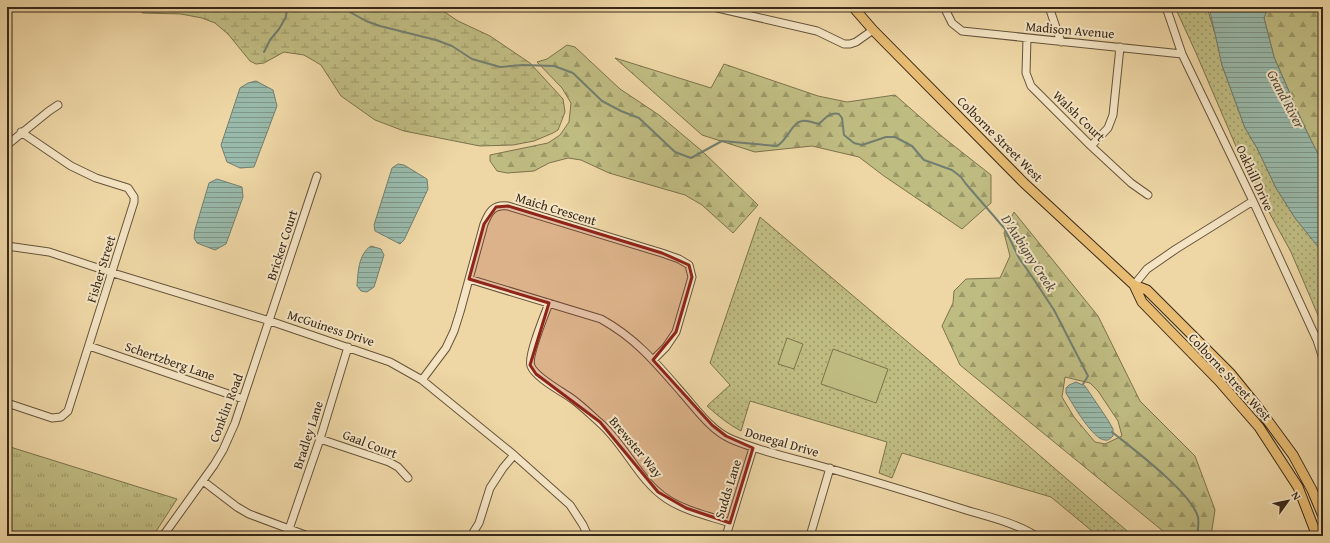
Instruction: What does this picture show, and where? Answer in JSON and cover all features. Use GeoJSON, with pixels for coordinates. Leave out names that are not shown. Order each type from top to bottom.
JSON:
{"type":"FeatureCollection","features":[{"type":"Feature","properties":{"kind":"main road","name":"Colborne Street West"},"geometry":{"type":"LineString","coordinates":[[853,7],[873,30],[1024,183],[1134,285],[1147,290],[1231,374],[1293,454],[1312,490],[1323,516]]}},
{"type":"Feature","properties":{"kind":"main road","name":"Colborne Street West"},"geometry":{"type":"LineString","coordinates":[[1134,285],[1142,302],[1224,387],[1259,427],[1298,487],[1317,536]]}},
{"type":"Feature","properties":{"kind":"street"},"geometry":{"type":"LineString","coordinates":[[712,7],[817,31],[844,44],[856,42],[873,30]]}},
{"type":"Feature","properties":{"kind":"street","name":"Madison Avenue"},"geometry":{"type":"LineString","coordinates":[[944,7],[952,23],[962,31],[1182,54]]}},
{"type":"Feature","properties":{"kind":"street"},"geometry":{"type":"LineString","coordinates":[[1049,7],[1061,42]]}},
{"type":"Feature","properties":{"kind":"street","name":"Oakhill Drive"},"geometry":{"type":"LineString","coordinates":[[1166,7],[1182,54],[1253,200],[1317,340],[1323,359]]}},
{"type":"Feature","properties":{"kind":"street","name":"Walsh Court"},"geometry":{"type":"LineString","coordinates":[[1027,38],[1026,72],[1031,86],[1091,146],[1131,183],[1148,195]]}},
{"type":"Feature","properties":{"kind":"street"},"geometry":{"type":"LineString","coordinates":[[1091,146],[1108,128],[1114,115],[1120,47]]}},
{"type":"Feature","properties":{"kind":"street"},"geometry":{"type":"LineString","coordinates":[[7,145],[21,132],[58,105]]}},
{"type":"Feature","properties":{"kind":"street","name":"Fisher Street"},"geometry":{"type":"LineString","coordinates":[[7,403],[52,418],[57,418],[68,411],[134,202],[132,192],[124,186],[96,178],[71,166],[21,132]]}},
{"type":"Feature","properties":{"kind":"street","name":"Bricker Court"},"geometry":{"type":"LineString","coordinates":[[270,321],[317,176]]}},
{"type":"Feature","properties":{"kind":"street"},"geometry":{"type":"LineString","coordinates":[[1134,285],[1147,269],[1253,200]]}},
{"type":"Feature","properties":{"kind":"street","name":"Maich Crescent"},"geometry":{"type":"LineString","coordinates":[[422,380],[446,348],[460,312],[488,216],[496,207],[501,205],[679,259],[689,265],[692,277],[676,332],[666,347],[653,360]]}},
{"type":"Feature","properties":{"kind":"street","name":"McGuiness Drive"},"geometry":{"type":"LineString","coordinates":[[7,246],[50,252],[112,273],[270,321],[371,354],[390,362],[422,380],[514,455],[570,505],[588,536]]}},
{"type":"Feature","properties":{"kind":"street","name":"Donegal Drive"},"geometry":{"type":"LineString","coordinates":[[469,279],[601,319],[629,337],[653,360],[712,425],[726,436],[753,448],[830,468],[943,502],[1020,528],[1036,536]]}},
{"type":"Feature","properties":{"kind":"street","name":"Brewster Way"},"geometry":{"type":"LineString","coordinates":[[549,303],[531,353],[530,365],[536,374],[573,400],[600,422],[650,484],[668,500],[686,508],[730,523]]}},
{"type":"Feature","properties":{"kind":"street","name":"Conklin Road"},"geometry":{"type":"LineString","coordinates":[[163,536],[203,481],[223,450],[235,423],[270,321]]}},
{"type":"Feature","properties":{"kind":"street","name":"Schertzberg Lane"},"geometry":{"type":"LineString","coordinates":[[89,346],[243,399]]}},
{"type":"Feature","properties":{"kind":"street","name":"Bradley Lane"},"geometry":{"type":"LineString","coordinates":[[289,529],[320,439],[348,347]]}},
{"type":"Feature","properties":{"kind":"street","name":"Gaal Court"},"geometry":{"type":"LineString","coordinates":[[320,439],[390,462],[398,467],[408,478]]}},
{"type":"Feature","properties":{"kind":"street","name":"Sudds Lane"},"geometry":{"type":"LineString","coordinates":[[726,536],[753,448]]}},
{"type":"Feature","properties":{"kind":"street"},"geometry":{"type":"LineString","coordinates":[[471,536],[479,524],[490,488],[503,468],[514,455]]}},
{"type":"Feature","properties":{"kind":"street"},"geometry":{"type":"LineString","coordinates":[[810,536],[830,468]]}},
{"type":"Feature","properties":{"kind":"street"},"geometry":{"type":"LineString","coordinates":[[203,481],[237,508],[308,536]]}},
{"type":"Feature","properties":{"kind":"street"},"geometry":{"type":"LineString","coordinates":[[1017,536],[1020,528]]}},
{"type":"Feature","properties":{"kind":"highlighted area"},"geometry":{"type":"Polygon","coordinates":[[[508,206],[662,253],[689,265],[692,277],[676,332],[653,360],[712,425],[726,436],[753,448],[730,523],[686,508],[658,492],[600,422],[536,374],[530,365],[549,303],[469,279],[484,224],[496,207],[508,206]]]}},
{"type":"Feature","properties":{"kind":"green space"},"geometry":{"type":"Polygon","coordinates":[[[133,7],[437,7],[458,21],[490,36],[530,63],[563,99],[565,112],[558,130],[534,141],[513,145],[480,146],[404,131],[375,120],[341,96],[321,65],[304,55],[284,52],[264,63],[256,64],[250,61],[228,34],[215,23],[202,18],[181,14],[143,13],[133,7]]]}},
{"type":"Feature","properties":{"kind":"green space"},"geometry":{"type":"Polygon","coordinates":[[[1175,7],[1207,7],[1216,37],[1222,65],[1245,128],[1257,148],[1276,188],[1295,218],[1323,252],[1323,327],[1291,252],[1247,172],[1175,7]]]}},
{"type":"Feature","properties":{"kind":"green space"},"geometry":{"type":"Polygon","coordinates":[[[1268,7],[1323,7],[1323,164],[1304,126],[1274,57],[1264,18],[1268,7]]]}},
{"type":"Feature","properties":{"kind":"green space"},"geometry":{"type":"Polygon","coordinates":[[[567,45],[575,47],[620,89],[659,115],[702,151],[758,205],[733,233],[702,205],[685,195],[609,173],[581,160],[568,158],[549,163],[534,171],[507,173],[497,171],[490,161],[490,155],[548,143],[560,135],[569,122],[571,103],[562,88],[537,62],[547,59],[567,45]]]}},
{"type":"Feature","properties":{"kind":"green space"},"geometry":{"type":"Polygon","coordinates":[[[615,58],[711,88],[724,64],[818,96],[847,102],[895,95],[944,138],[991,175],[991,203],[962,229],[884,176],[859,157],[812,146],[755,152],[702,135],[615,58]]]}},
{"type":"Feature","properties":{"kind":"green space"},"geometry":{"type":"Polygon","coordinates":[[[1014,212],[1098,316],[1140,401],[1195,456],[1215,510],[1211,536],[1169,536],[960,365],[942,326],[953,303],[954,291],[966,279],[1000,278],[1010,256],[1004,233],[1014,212]],[[1065,377],[1062,397],[1074,417],[1095,442],[1105,444],[1122,436],[1118,421],[1098,391],[1090,383],[1065,377]]]}},
{"type":"Feature","properties":{"kind":"green space"},"geometry":{"type":"Polygon","coordinates":[[[760,217],[1133,536],[1098,536],[1051,497],[902,453],[892,478],[879,473],[887,442],[750,401],[741,431],[727,423],[715,413],[707,406],[730,385],[710,363],[760,217]]]}},
{"type":"Feature","properties":{"kind":"green space"},"geometry":{"type":"Polygon","coordinates":[[[787,338],[803,344],[794,369],[778,364],[787,338]]]}},
{"type":"Feature","properties":{"kind":"green space"},"geometry":{"type":"Polygon","coordinates":[[[833,349],[888,369],[876,403],[821,384],[833,349]]]}},
{"type":"Feature","properties":{"kind":"green space"},"geometry":{"type":"Polygon","coordinates":[[[7,446],[177,499],[153,536],[7,536],[7,446]]]}},
{"type":"Feature","properties":{"kind":"water","name":"Grand River"},"geometry":{"type":"Polygon","coordinates":[[[1209,7],[1268,7],[1264,18],[1274,57],[1304,126],[1323,164],[1323,253],[1295,218],[1276,188],[1257,148],[1245,128],[1222,65],[1209,7]]]}},
{"type":"Feature","properties":{"kind":"water"},"geometry":{"type":"Polygon","coordinates":[[[256,81],[273,90],[277,106],[254,167],[240,168],[227,162],[221,145],[240,88],[248,83],[256,81]]]}},
{"type":"Feature","properties":{"kind":"water"},"geometry":{"type":"Polygon","coordinates":[[[398,164],[404,165],[427,179],[428,189],[404,240],[400,244],[375,231],[374,225],[392,168],[398,164]]]}},
{"type":"Feature","properties":{"kind":"water"},"geometry":{"type":"Polygon","coordinates":[[[217,179],[242,187],[243,197],[226,244],[215,250],[197,243],[194,238],[209,183],[217,179]]]}},
{"type":"Feature","properties":{"kind":"water"},"geometry":{"type":"Polygon","coordinates":[[[371,246],[381,249],[384,255],[374,287],[367,292],[361,291],[357,286],[361,259],[363,254],[371,246]]]}},
{"type":"Feature","properties":{"kind":"water"},"geometry":{"type":"Polygon","coordinates":[[[1076,382],[1085,386],[1108,420],[1113,429],[1113,436],[1109,439],[1106,440],[1100,438],[1089,428],[1066,393],[1066,388],[1076,382]]]}},
{"type":"Feature","properties":{"kind":"waterway"},"geometry":{"type":"LineString","coordinates":[[264,52],[270,40],[286,17],[287,7]]}},
{"type":"Feature","properties":{"kind":"waterway","name":"D'Aubigny Creek"},"geometry":{"type":"LineString","coordinates":[[341,7],[366,21],[436,40],[452,46],[472,59],[500,67],[523,65],[554,66],[573,73],[602,101],[639,118],[675,152],[691,158],[722,141],[777,146],[781,144],[798,122],[806,121],[819,124],[828,116],[833,114],[839,114],[842,118],[844,135],[854,143],[862,145],[886,137],[895,137],[912,146],[924,160],[952,170],[961,177],[1005,229],[1019,258],[1054,310],[1088,376],[1083,384]]}},
{"type":"Feature","properties":{"kind":"waterway","name":"D'Aubigny Creek"},"geometry":{"type":"LineString","coordinates":[[1112,432],[1147,460],[1185,496],[1198,517],[1197,536]]}}]}
